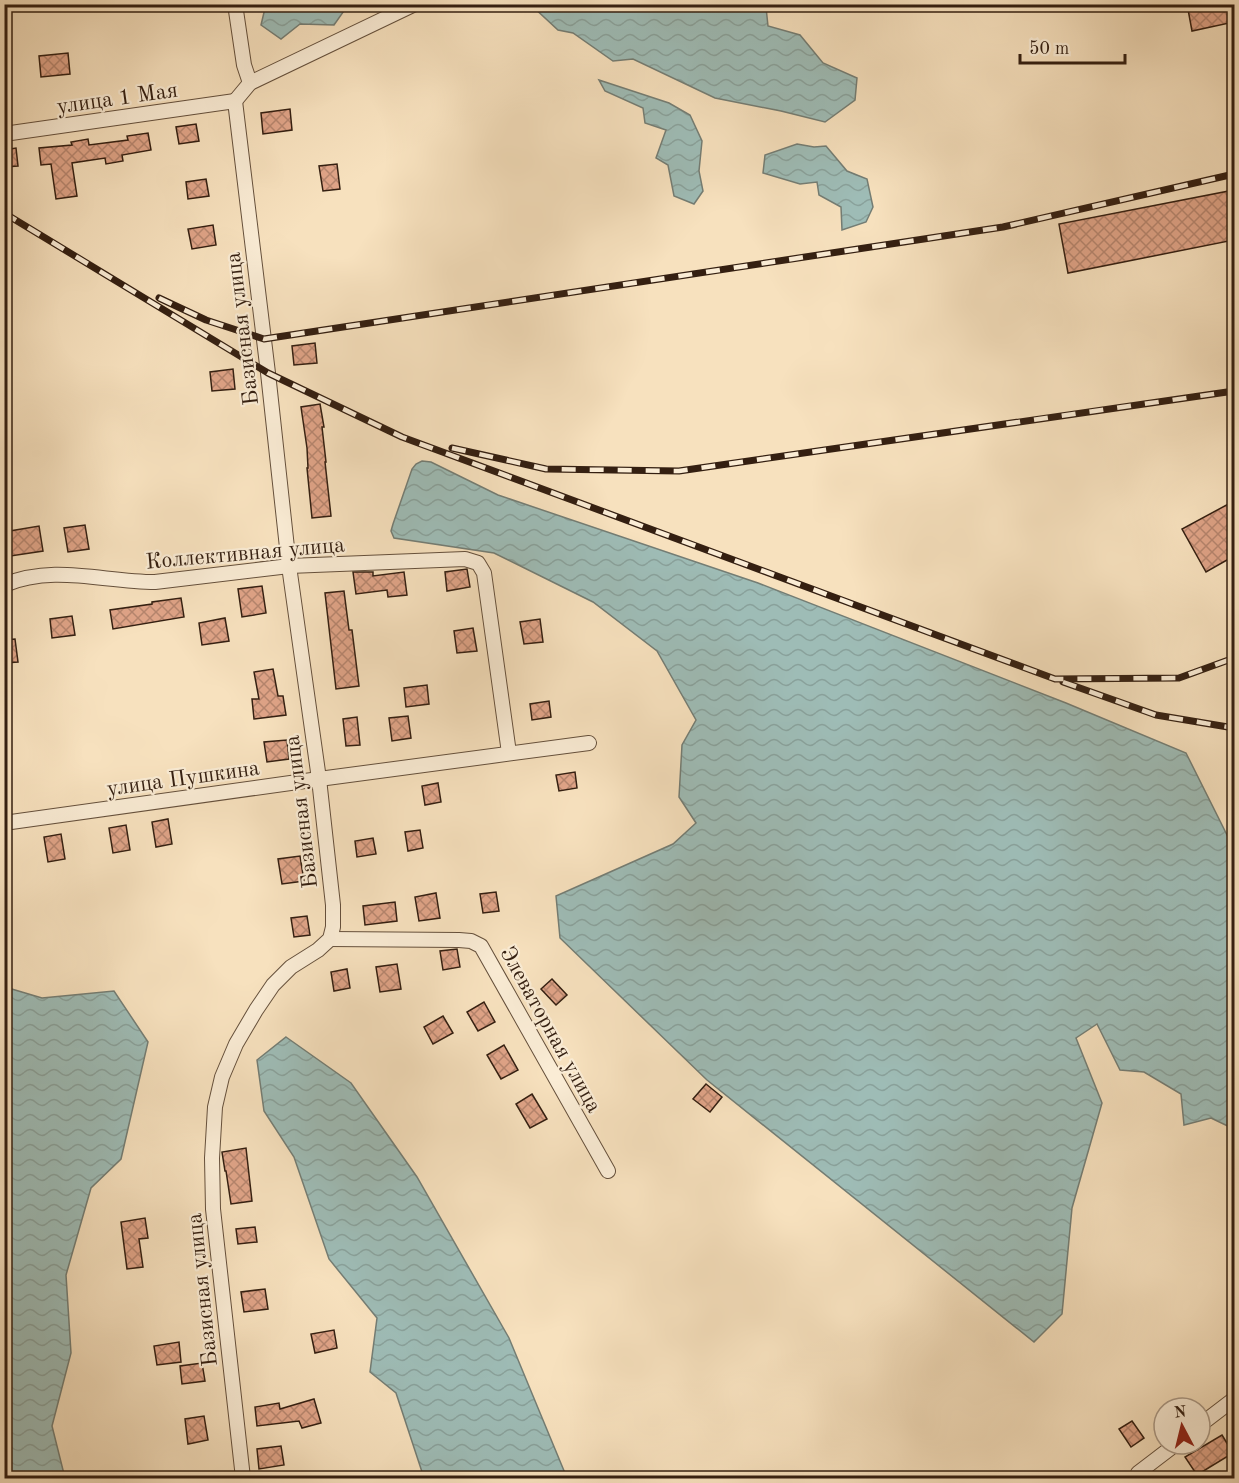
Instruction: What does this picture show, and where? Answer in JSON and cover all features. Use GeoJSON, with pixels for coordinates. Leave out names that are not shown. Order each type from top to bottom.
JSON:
{"type":"FeatureCollection","features":[{"type":"Feature","properties":{"kind":"street"},"geometry":{"type":"LineString","coordinates":[[235,4],[244,65],[250,83]]}},
{"type":"Feature","properties":{"kind":"street"},"geometry":{"type":"LineString","coordinates":[[235,101],[250,83],[415,4]]}},
{"type":"Feature","properties":{"kind":"street","name":"улица 1 Мая"},"geometry":{"type":"LineString","coordinates":[[4,134],[235,101]]}},
{"type":"Feature","properties":{"kind":"street","name":"Базисная улица"},"geometry":{"type":"LineString","coordinates":[[235,101],[289,566],[319,779],[333,905],[333,927],[330,939],[318,950],[291,967],[273,985],[236,1044],[222,1077],[215,1107],[212,1158],[213,1209],[243,1479]]}},
{"type":"Feature","properties":{"kind":"street","name":"Коллективная улица"},"geometry":{"type":"LineString","coordinates":[[4,585],[39,575],[63,574],[154,582],[289,566],[465,559],[478,563],[484,573],[509,753]]}},
{"type":"Feature","properties":{"kind":"street","name":"улица Пушкина"},"geometry":{"type":"LineString","coordinates":[[4,824],[589,743]]}},
{"type":"Feature","properties":{"kind":"street","name":"Элеваторная улица"},"geometry":{"type":"LineString","coordinates":[[330,939],[459,940],[471,941],[481,946],[608,1171]]}},
{"type":"Feature","properties":{"kind":"street"},"geometry":{"type":"LineString","coordinates":[[1212,1416],[1234,1399]]}},
{"type":"Feature","properties":{"kind":"street"},"geometry":{"type":"LineString","coordinates":[[1138,1473],[1160,1456]]}},
{"type":"Feature","properties":{"kind":"water"},"geometry":{"type":"Polygon","coordinates":[[[266,4],[347,5],[334,25],[300,24],[281,39],[261,25],[266,4]]]}},
{"type":"Feature","properties":{"kind":"water"},"geometry":{"type":"Polygon","coordinates":[[[531,5],[769,5],[766,7],[768,26],[800,35],[823,63],[857,78],[855,100],[825,122],[715,98],[633,59],[613,61],[573,33],[558,30],[531,5]]]}},
{"type":"Feature","properties":{"kind":"water"},"geometry":{"type":"Polygon","coordinates":[[[599,80],[669,103],[690,115],[702,141],[699,171],[703,191],[694,204],[674,196],[668,165],[656,158],[666,130],[645,123],[643,108],[605,91],[599,80]]]}},
{"type":"Feature","properties":{"kind":"water"},"geometry":{"type":"Polygon","coordinates":[[[797,144],[814,147],[826,146],[847,171],[867,179],[873,207],[866,222],[842,230],[841,207],[819,195],[817,182],[800,184],[763,173],[765,155],[797,144]]]}},
{"type":"Feature","properties":{"kind":"water"},"geometry":{"type":"Polygon","coordinates":[[[422,461],[431,462],[498,495],[758,583],[1066,703],[1186,753],[1232,845],[1234,868],[1234,1129],[1211,1118],[1184,1125],[1181,1094],[1144,1072],[1120,1070],[1097,1024],[1076,1038],[1102,1103],[1072,1208],[1062,1314],[1034,1342],[707,1080],[560,938],[556,896],[673,844],[696,823],[679,797],[682,745],[696,720],[657,651],[593,602],[494,553],[394,538],[391,531],[412,469],[422,461]]]}},
{"type":"Feature","properties":{"kind":"water"},"geometry":{"type":"Polygon","coordinates":[[[5,987],[42,998],[114,991],[148,1042],[121,1159],[91,1188],[66,1275],[71,1353],[52,1426],[65,1478],[5,1478],[5,987]]]}},
{"type":"Feature","properties":{"kind":"water"},"geometry":{"type":"Polygon","coordinates":[[[286,1037],[351,1083],[417,1177],[509,1338],[567,1478],[424,1478],[396,1393],[370,1372],[377,1318],[329,1259],[294,1157],[264,1111],[257,1060],[286,1037]]]}},
{"type":"Feature","properties":{"kind":"building"},"geometry":{"type":"Polygon","coordinates":[[[1187,4],[1234,4],[1234,22],[1192,31],[1187,4]]]}},
{"type":"Feature","properties":{"kind":"building"},"geometry":{"type":"Polygon","coordinates":[[[68,53],[70,74],[41,77],[39,56],[68,53]]]}},
{"type":"Feature","properties":{"kind":"building"},"geometry":{"type":"Polygon","coordinates":[[[290,109],[292,130],[263,134],[261,113],[290,109]]]}},
{"type":"Feature","properties":{"kind":"building"},"geometry":{"type":"Polygon","coordinates":[[[196,124],[199,141],[179,144],[176,127],[196,124]]]}},
{"type":"Feature","properties":{"kind":"building"},"geometry":{"type":"Polygon","coordinates":[[[148,133],[151,150],[122,155],[123,161],[106,164],[105,158],[72,163],[77,196],[56,199],[51,164],[41,165],[39,148],[72,145],[71,142],[88,139],[89,145],[128,140],[127,136],[148,133]]]}},
{"type":"Feature","properties":{"kind":"building"},"geometry":{"type":"Polygon","coordinates":[[[16,148],[18,166],[4,167],[4,150],[16,148]]]}},
{"type":"Feature","properties":{"kind":"building"},"geometry":{"type":"Polygon","coordinates":[[[337,164],[340,189],[323,191],[319,166],[337,164]]]}},
{"type":"Feature","properties":{"kind":"building"},"geometry":{"type":"Polygon","coordinates":[[[206,179],[209,196],[188,199],[186,182],[206,179]]]}},
{"type":"Feature","properties":{"kind":"building"},"geometry":{"type":"Polygon","coordinates":[[[1234,190],[1234,240],[1068,273],[1059,224],[1234,190]]]}},
{"type":"Feature","properties":{"kind":"building"},"geometry":{"type":"Polygon","coordinates":[[[213,225],[216,245],[192,249],[188,229],[213,225]]]}},
{"type":"Feature","properties":{"kind":"building"},"geometry":{"type":"Polygon","coordinates":[[[315,343],[317,363],[294,365],[292,346],[315,343]]]}},
{"type":"Feature","properties":{"kind":"building"},"geometry":{"type":"Polygon","coordinates":[[[233,369],[235,389],[212,391],[210,372],[233,369]]]}},
{"type":"Feature","properties":{"kind":"building"},"geometry":{"type":"Polygon","coordinates":[[[320,404],[331,516],[312,518],[307,448],[301,407],[320,404]]]}},
{"type":"Feature","properties":{"kind":"building"},"geometry":{"type":"Polygon","coordinates":[[[1234,501],[1234,556],[1206,572],[1182,529],[1234,501]]]}},
{"type":"Feature","properties":{"kind":"building"},"geometry":{"type":"Polygon","coordinates":[[[85,525],[89,549],[68,552],[64,528],[85,525]]]}},
{"type":"Feature","properties":{"kind":"building"},"geometry":{"type":"Polygon","coordinates":[[[39,526],[43,551],[4,557],[4,532],[39,526]]]}},
{"type":"Feature","properties":{"kind":"building"},"geometry":{"type":"Polygon","coordinates":[[[467,569],[470,587],[447,591],[445,572],[467,569]]]}},
{"type":"Feature","properties":{"kind":"building"},"geometry":{"type":"Polygon","coordinates":[[[353,572],[373,572],[373,576],[404,572],[407,595],[388,597],[387,590],[356,594],[353,572]]]}},
{"type":"Feature","properties":{"kind":"building"},"geometry":{"type":"Polygon","coordinates":[[[262,586],[266,613],[242,617],[238,589],[262,586]]]}},
{"type":"Feature","properties":{"kind":"building"},"geometry":{"type":"Polygon","coordinates":[[[344,591],[349,630],[352,630],[359,686],[336,689],[325,593],[344,591]]]}},
{"type":"Feature","properties":{"kind":"building"},"geometry":{"type":"Polygon","coordinates":[[[181,598],[184,617],[113,629],[110,610],[181,598]]]}},
{"type":"Feature","properties":{"kind":"building"},"geometry":{"type":"Polygon","coordinates":[[[72,616],[75,635],[52,638],[50,619],[72,616]]]}},
{"type":"Feature","properties":{"kind":"building"},"geometry":{"type":"Polygon","coordinates":[[[225,618],[229,641],[202,645],[199,623],[225,618]]]}},
{"type":"Feature","properties":{"kind":"building"},"geometry":{"type":"Polygon","coordinates":[[[540,619],[543,642],[524,644],[520,622],[540,619]]]}},
{"type":"Feature","properties":{"kind":"building"},"geometry":{"type":"Polygon","coordinates":[[[473,628],[477,651],[457,653],[454,631],[473,628]]]}},
{"type":"Feature","properties":{"kind":"building"},"geometry":{"type":"Polygon","coordinates":[[[15,639],[18,662],[4,663],[4,640],[15,639]]]}},
{"type":"Feature","properties":{"kind":"building"},"geometry":{"type":"Polygon","coordinates":[[[273,669],[278,696],[283,696],[286,715],[254,719],[252,699],[259,699],[254,672],[273,669]]]}},
{"type":"Feature","properties":{"kind":"building"},"geometry":{"type":"Polygon","coordinates":[[[427,685],[429,704],[406,707],[404,688],[427,685]]]}},
{"type":"Feature","properties":{"kind":"building"},"geometry":{"type":"Polygon","coordinates":[[[549,701],[551,717],[532,720],[530,704],[549,701]]]}},
{"type":"Feature","properties":{"kind":"building"},"geometry":{"type":"Polygon","coordinates":[[[408,716],[411,738],[392,741],[389,718],[408,716]]]}},
{"type":"Feature","properties":{"kind":"building"},"geometry":{"type":"Polygon","coordinates":[[[357,717],[360,745],[346,746],[343,719],[357,717]]]}},
{"type":"Feature","properties":{"kind":"building"},"geometry":{"type":"Polygon","coordinates":[[[287,740],[289,759],[267,762],[264,742],[287,740]]]}},
{"type":"Feature","properties":{"kind":"building"},"geometry":{"type":"Polygon","coordinates":[[[575,772],[577,788],[559,791],[556,775],[575,772]]]}},
{"type":"Feature","properties":{"kind":"building"},"geometry":{"type":"Polygon","coordinates":[[[438,783],[441,802],[425,805],[422,786],[438,783]]]}},
{"type":"Feature","properties":{"kind":"building"},"geometry":{"type":"Polygon","coordinates":[[[168,819],[172,844],[156,847],[152,822],[168,819]]]}},
{"type":"Feature","properties":{"kind":"building"},"geometry":{"type":"Polygon","coordinates":[[[126,825],[130,850],[113,853],[109,828],[126,825]]]}},
{"type":"Feature","properties":{"kind":"building"},"geometry":{"type":"Polygon","coordinates":[[[420,830],[423,848],[408,851],[405,832],[420,830]]]}},
{"type":"Feature","properties":{"kind":"building"},"geometry":{"type":"Polygon","coordinates":[[[61,834],[65,859],[48,862],[44,837],[61,834]]]}},
{"type":"Feature","properties":{"kind":"building"},"geometry":{"type":"Polygon","coordinates":[[[373,838],[376,854],[357,857],[355,841],[373,838]]]}},
{"type":"Feature","properties":{"kind":"building"},"geometry":{"type":"Polygon","coordinates":[[[300,856],[304,881],[282,884],[278,859],[300,856]]]}},
{"type":"Feature","properties":{"kind":"building"},"geometry":{"type":"Polygon","coordinates":[[[496,892],[499,911],[483,913],[480,894],[496,892]]]}},
{"type":"Feature","properties":{"kind":"building"},"geometry":{"type":"Polygon","coordinates":[[[436,893],[440,918],[419,921],[415,897],[436,893]]]}},
{"type":"Feature","properties":{"kind":"building"},"geometry":{"type":"Polygon","coordinates":[[[395,902],[397,921],[365,925],[363,906],[395,902]]]}},
{"type":"Feature","properties":{"kind":"building"},"geometry":{"type":"Polygon","coordinates":[[[307,916],[310,935],[294,937],[291,918],[307,916]]]}},
{"type":"Feature","properties":{"kind":"building"},"geometry":{"type":"Polygon","coordinates":[[[457,949],[460,967],[443,970],[440,951],[457,949]]]}},
{"type":"Feature","properties":{"kind":"building"},"geometry":{"type":"Polygon","coordinates":[[[397,964],[401,989],[380,992],[376,967],[397,964]]]}},
{"type":"Feature","properties":{"kind":"building"},"geometry":{"type":"Polygon","coordinates":[[[347,969],[350,988],[334,991],[331,972],[347,969]]]}},
{"type":"Feature","properties":{"kind":"building"},"geometry":{"type":"Polygon","coordinates":[[[552,979],[567,995],[556,1005],[541,989],[552,979]]]}},
{"type":"Feature","properties":{"kind":"building"},"geometry":{"type":"Polygon","coordinates":[[[484,1002],[495,1022],[478,1031],[467,1012],[484,1002]]]}},
{"type":"Feature","properties":{"kind":"building"},"geometry":{"type":"Polygon","coordinates":[[[443,1016],[453,1033],[433,1044],[424,1027],[443,1016]]]}},
{"type":"Feature","properties":{"kind":"building"},"geometry":{"type":"Polygon","coordinates":[[[504,1045],[518,1070],[501,1079],[487,1055],[504,1045]]]}},
{"type":"Feature","properties":{"kind":"building"},"geometry":{"type":"Polygon","coordinates":[[[706,1084],[722,1097],[710,1112],[693,1099],[706,1084]]]}},
{"type":"Feature","properties":{"kind":"building"},"geometry":{"type":"Polygon","coordinates":[[[532,1094],[547,1119],[530,1128],[516,1104],[532,1094]]]}},
{"type":"Feature","properties":{"kind":"building"},"geometry":{"type":"Polygon","coordinates":[[[246,1148],[252,1201],[231,1204],[222,1152],[246,1148]]]}},
{"type":"Feature","properties":{"kind":"building"},"geometry":{"type":"Polygon","coordinates":[[[145,1218],[148,1238],[139,1239],[143,1267],[127,1269],[121,1222],[145,1218]]]}},
{"type":"Feature","properties":{"kind":"building"},"geometry":{"type":"Polygon","coordinates":[[[255,1227],[257,1242],[238,1244],[236,1229],[255,1227]]]}},
{"type":"Feature","properties":{"kind":"building"},"geometry":{"type":"Polygon","coordinates":[[[265,1289],[268,1309],[244,1312],[241,1292],[265,1289]]]}},
{"type":"Feature","properties":{"kind":"building"},"geometry":{"type":"Polygon","coordinates":[[[334,1330],[337,1348],[315,1353],[311,1334],[334,1330]]]}},
{"type":"Feature","properties":{"kind":"building"},"geometry":{"type":"Polygon","coordinates":[[[179,1342],[181,1362],[157,1365],[154,1346],[179,1342]]]}},
{"type":"Feature","properties":{"kind":"building"},"geometry":{"type":"Polygon","coordinates":[[[202,1363],[205,1381],[182,1384],[180,1366],[202,1363]]]}},
{"type":"Feature","properties":{"kind":"building"},"geometry":{"type":"Polygon","coordinates":[[[314,1399],[321,1423],[302,1428],[299,1421],[257,1426],[255,1407],[279,1403],[280,1409],[314,1399]]]}},
{"type":"Feature","properties":{"kind":"building"},"geometry":{"type":"Polygon","coordinates":[[[204,1416],[208,1440],[188,1444],[185,1419],[204,1416]]]}},
{"type":"Feature","properties":{"kind":"building"},"geometry":{"type":"Polygon","coordinates":[[[1132,1421],[1144,1438],[1131,1447],[1119,1429],[1132,1421]]]}},
{"type":"Feature","properties":{"kind":"building"},"geometry":{"type":"Polygon","coordinates":[[[1222,1435],[1233,1453],[1197,1475],[1185,1457],[1212,1456],[1212,1441],[1222,1435]]]}},
{"type":"Feature","properties":{"kind":"building"},"geometry":{"type":"Polygon","coordinates":[[[281,1446],[284,1465],[259,1469],[257,1449],[281,1446]]]}},
{"type":"Feature","properties":{"kind":"railway"},"geometry":{"type":"LineString","coordinates":[[159,298],[206,320],[264,339],[1003,227],[1234,174]]}},
{"type":"Feature","properties":{"kind":"railway"},"geometry":{"type":"LineString","coordinates":[[4,213],[268,373],[402,437],[1055,679],[1179,678],[1234,658]]}},
{"type":"Feature","properties":{"kind":"railway"},"geometry":{"type":"LineString","coordinates":[[452,448],[546,469],[679,471],[1234,391]]}},
{"type":"Feature","properties":{"kind":"railway"},"geometry":{"type":"LineString","coordinates":[[1063,682],[1156,715],[1234,728]]}}]}
